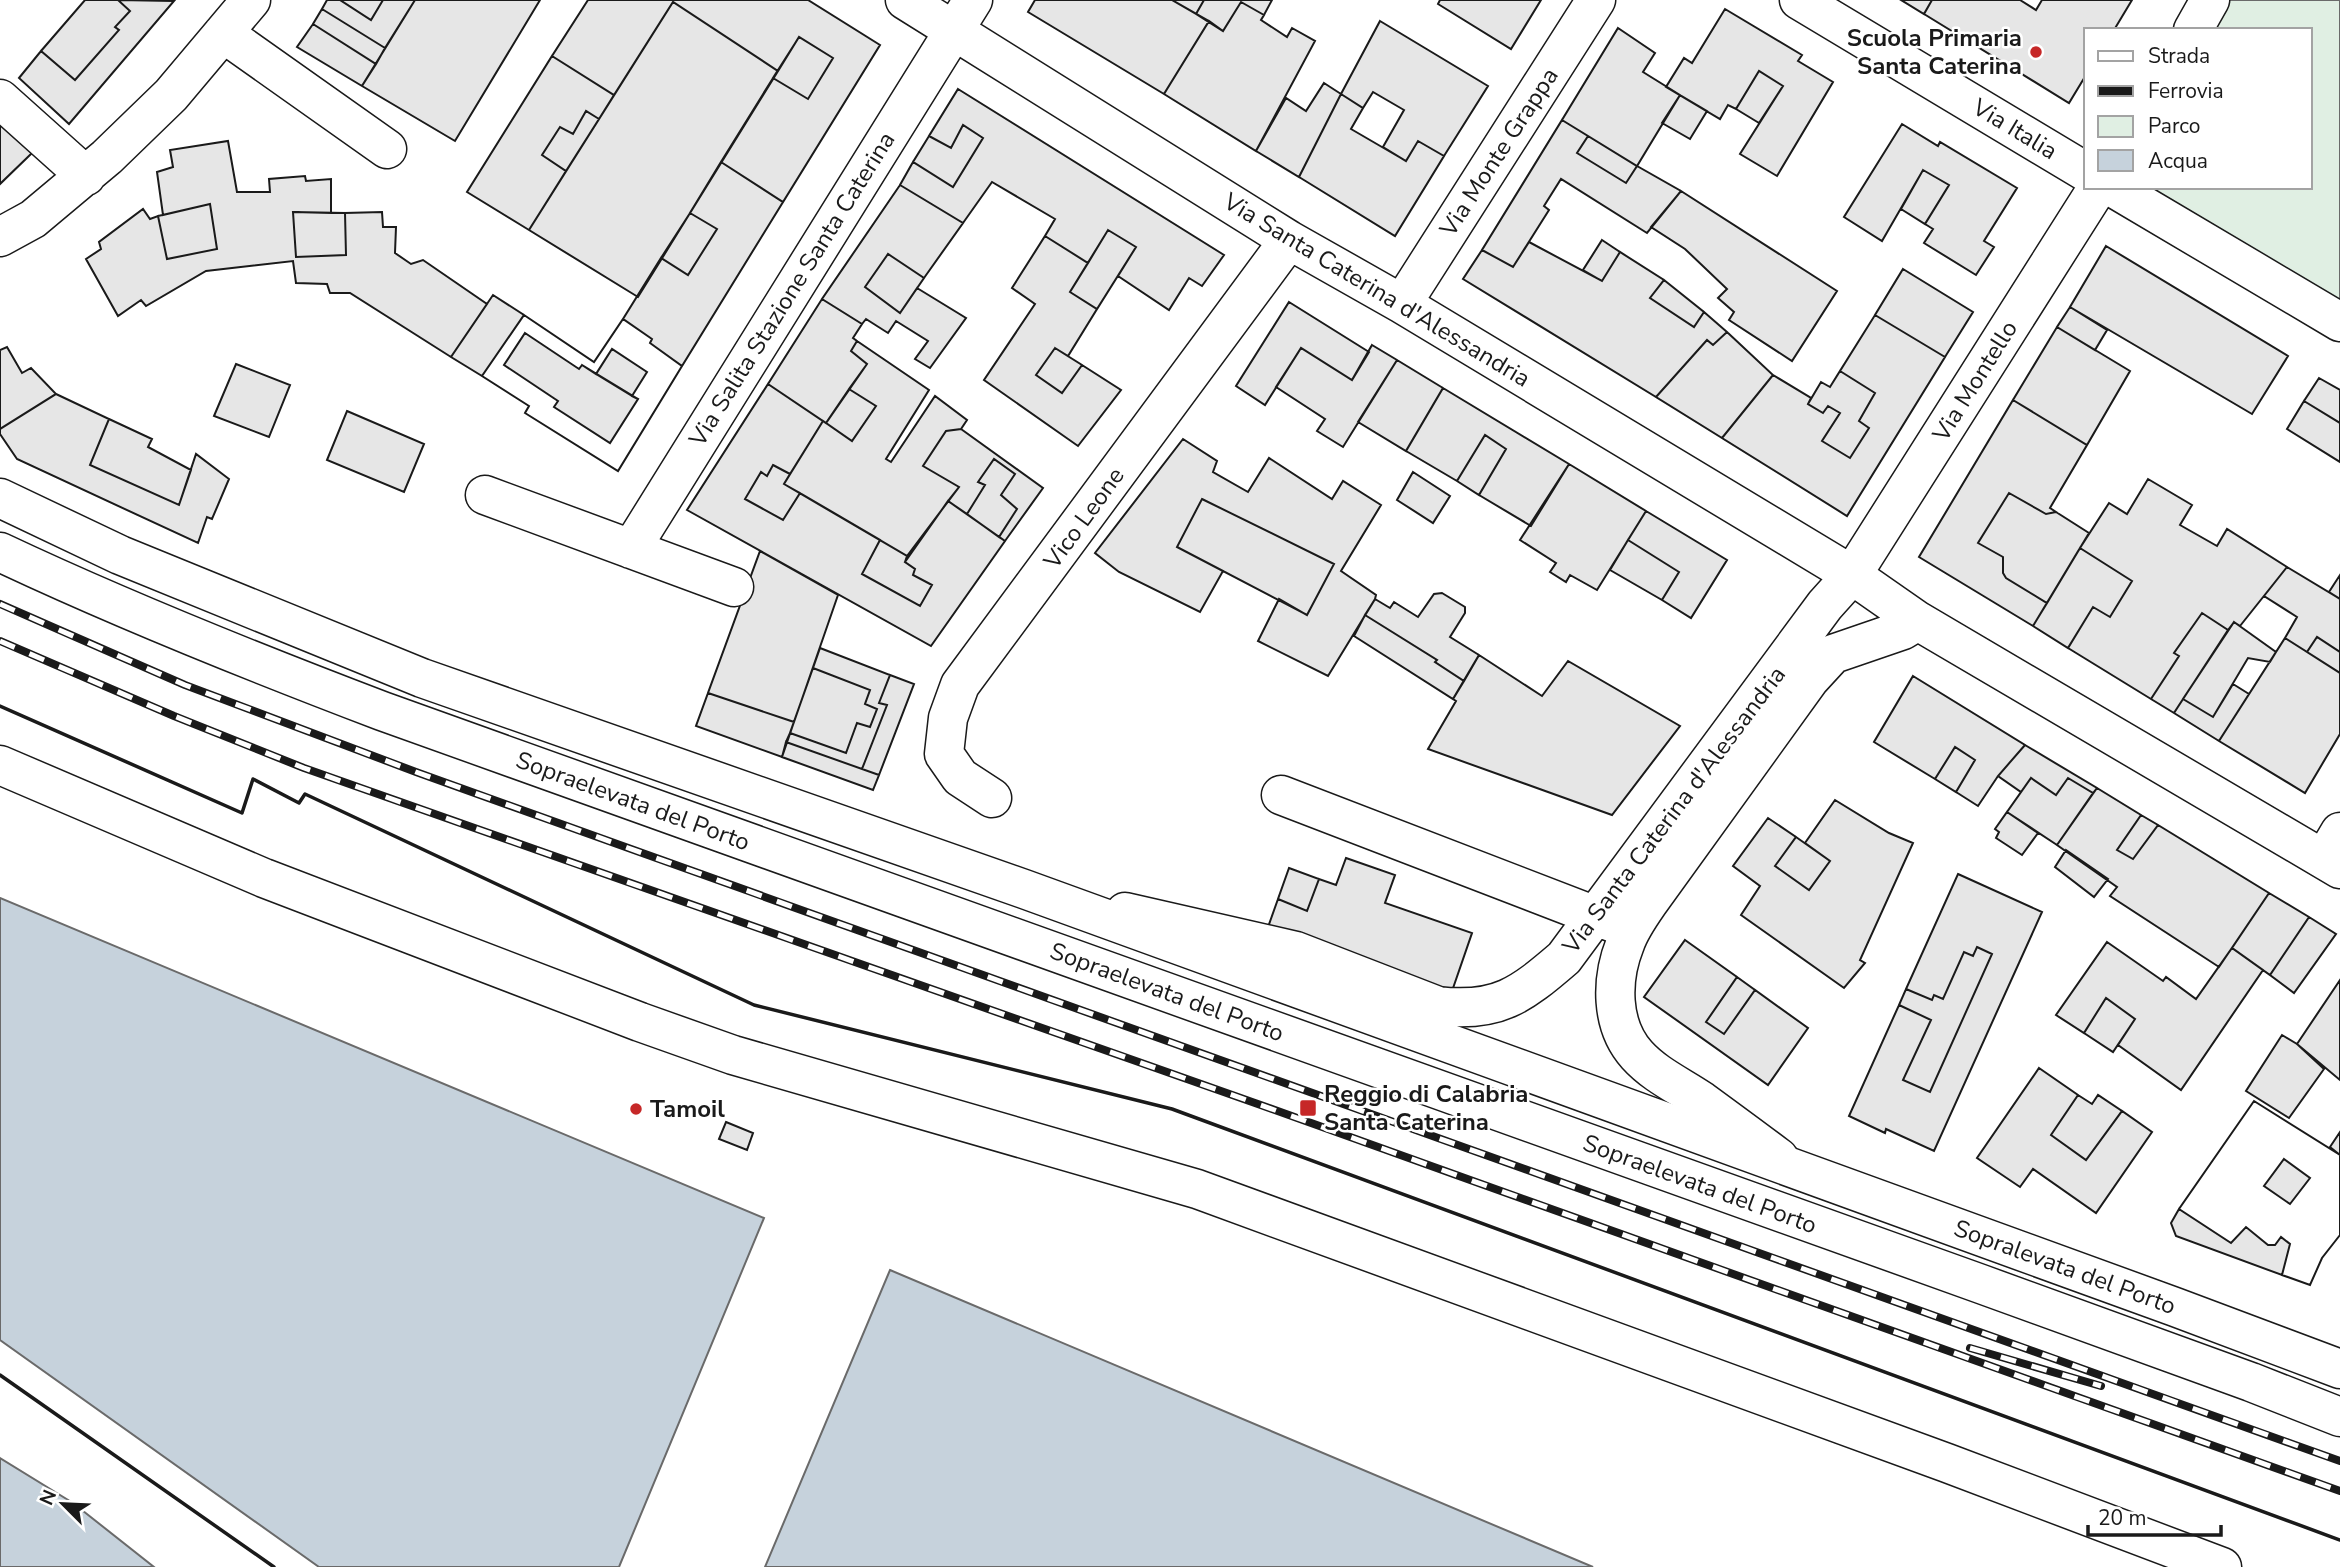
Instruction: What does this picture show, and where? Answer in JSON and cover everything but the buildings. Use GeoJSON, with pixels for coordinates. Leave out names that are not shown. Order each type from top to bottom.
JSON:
{"type":"FeatureCollection","features":[{"type":"Feature","properties":{"kind":"street"},"geometry":{"type":"LineString","coordinates":[[0,237],[33,219],[86,176],[171,95],[251,0]]}},
{"type":"Feature","properties":{"kind":"street","name":"Via Santa Caterina d'Alessandria"},"geometry":{"type":"LineString","coordinates":[[905,0],[963,15],[1289,240],[1402,304],[1852,575],[1918,621],[2334,854]]}},
{"type":"Feature","properties":{"kind":"street","name":"Via Monte Grappa"},"geometry":{"type":"LineString","coordinates":[[1402,304],[1596,0]]}},
{"type":"Feature","properties":{"kind":"street","name":"Via Italia"},"geometry":{"type":"LineString","coordinates":[[1799,0],[2084,171]]}},
{"type":"Feature","properties":{"kind":"street"},"geometry":{"type":"LineString","coordinates":[[2194,28],[2210,0]]}},
{"type":"Feature","properties":{"kind":"street","name":"Via Salita Stazione Santa Caterina"},"geometry":{"type":"LineString","coordinates":[[631,548],[963,15]]}},
{"type":"Feature","properties":{"kind":"street"},"geometry":{"type":"LineString","coordinates":[[223,33],[387,149]]}},
{"type":"Feature","properties":{"kind":"street"},"geometry":{"type":"LineString","coordinates":[[0,99],[86,176]]}},
{"type":"Feature","properties":{"kind":"street","name":"Via Montello"},"geometry":{"type":"LineString","coordinates":[[1852,575],[2097,189]]}},
{"type":"Feature","properties":{"kind":"street"},"geometry":{"type":"LineString","coordinates":[[2115,189],[2340,322]]}},
{"type":"Feature","properties":{"kind":"street","name":"Vico Leone"},"geometry":{"type":"LineString","coordinates":[[992,798],[960,777],[944,754],[947,718],[960,685],[1289,240]]}},
{"type":"Feature","properties":{"kind":"street"},"geometry":{"type":"LineString","coordinates":[[485,495],[734,587]]}},
{"type":"Feature","properties":{"kind":"street","name":"Sopraelevata del Porto"},"geometry":{"type":"LineString","coordinates":[[0,498],[120,555],[422,678],[1024,889],[1790,1166]]}},
{"type":"Feature","properties":{"kind":"street","name":"Sopraelevata del Porto"},"geometry":{"type":"LineString","coordinates":[[0,552],[164,625],[382,711],[2006,1294],[2340,1417]]}},
{"type":"Feature","properties":{"kind":"street","name":"Via Santa Caterina d'Alessandria"},"geometry":{"type":"LineString","coordinates":[[1790,1166],[1667,1079],[1637,1055],[1628,1043],[1616,1013],[1617,969],[1613,923],[1825,605],[1852,575]]}},
{"type":"Feature","properties":{"kind":"street","name":"Via Santa Caterina d'Alessandria"},"geometry":{"type":"LineString","coordinates":[[1024,889],[1296,951],[1427,1003],[1460,1009],[1487,1007],[1531,987],[1564,958],[1613,923],[1833,654],[1918,621]]}},
{"type":"Feature","properties":{"kind":"street"},"geometry":{"type":"LineString","coordinates":[[0,765],[264,878],[640,1022],[733,1055],[1197,1189],[1947,1463],[2222,1567]]}},
{"type":"Feature","properties":{"kind":"street"},"geometry":{"type":"LineString","coordinates":[[1281,795],[1613,923]]}},
{"type":"Feature","properties":{"kind":"street","name":"Sopralevata del Porto"},"geometry":{"type":"LineString","coordinates":[[1790,1166],[2163,1302],[2340,1370]]}},
{"type":"Feature","properties":{"kind":"green space"},"geometry":{"type":"Polygon","coordinates":[[[2210,0],[2340,0],[2340,322],[2115,189],[2312,189],[2312,28],[2194,28],[2210,0]]]}},
{"type":"Feature","properties":{"kind":"water"},"geometry":{"type":"Polygon","coordinates":[[[0,898],[764,1218],[619,1567],[319,1567],[0,1340],[0,898]]]}},
{"type":"Feature","properties":{"kind":"water"},"geometry":{"type":"Polygon","coordinates":[[[890,1270],[1593,1567],[765,1567],[890,1270]]]}},
{"type":"Feature","properties":{"kind":"water"},"geometry":{"type":"Polygon","coordinates":[[[0,1458],[73,1503],[154,1567],[0,1567],[0,1458]]]}},
{"type":"Feature","properties":{"kind":"railway"},"geometry":{"type":"LineString","coordinates":[[0,604],[185,685],[416,772],[2340,1461]]}},
{"type":"Feature","properties":{"kind":"railway"},"geometry":{"type":"LineString","coordinates":[[0,641],[174,716],[304,768],[1255,1103],[2340,1491]]}},
{"type":"Feature","properties":{"kind":"railway"},"geometry":{"type":"LineString","coordinates":[[1970,1348],[2101,1386]]}},
{"type":"Feature","properties":{"kind":"wall"},"geometry":{"type":"LineString","coordinates":[[0,706],[242,813],[253,779],[299,803],[305,794],[754,1005],[1172,1109],[2340,1540]]}},
{"type":"Feature","properties":{"kind":"wall"},"geometry":{"type":"LineString","coordinates":[[0,1375],[274,1567]]}},
{"type":"Feature","properties":{"kind":"place","name":"Scuola Primaria Santa Caterina"},"geometry":{"type":"Point","coordinates":[2036,52]}},
{"type":"Feature","properties":{"kind":"place","name":"Reggio di Calabria Santa Caterina"},"geometry":{"type":"Point","coordinates":[1308,1108]}},
{"type":"Feature","properties":{"kind":"place","name":"Tamoil"},"geometry":{"type":"Point","coordinates":[636,1109]}}]}
